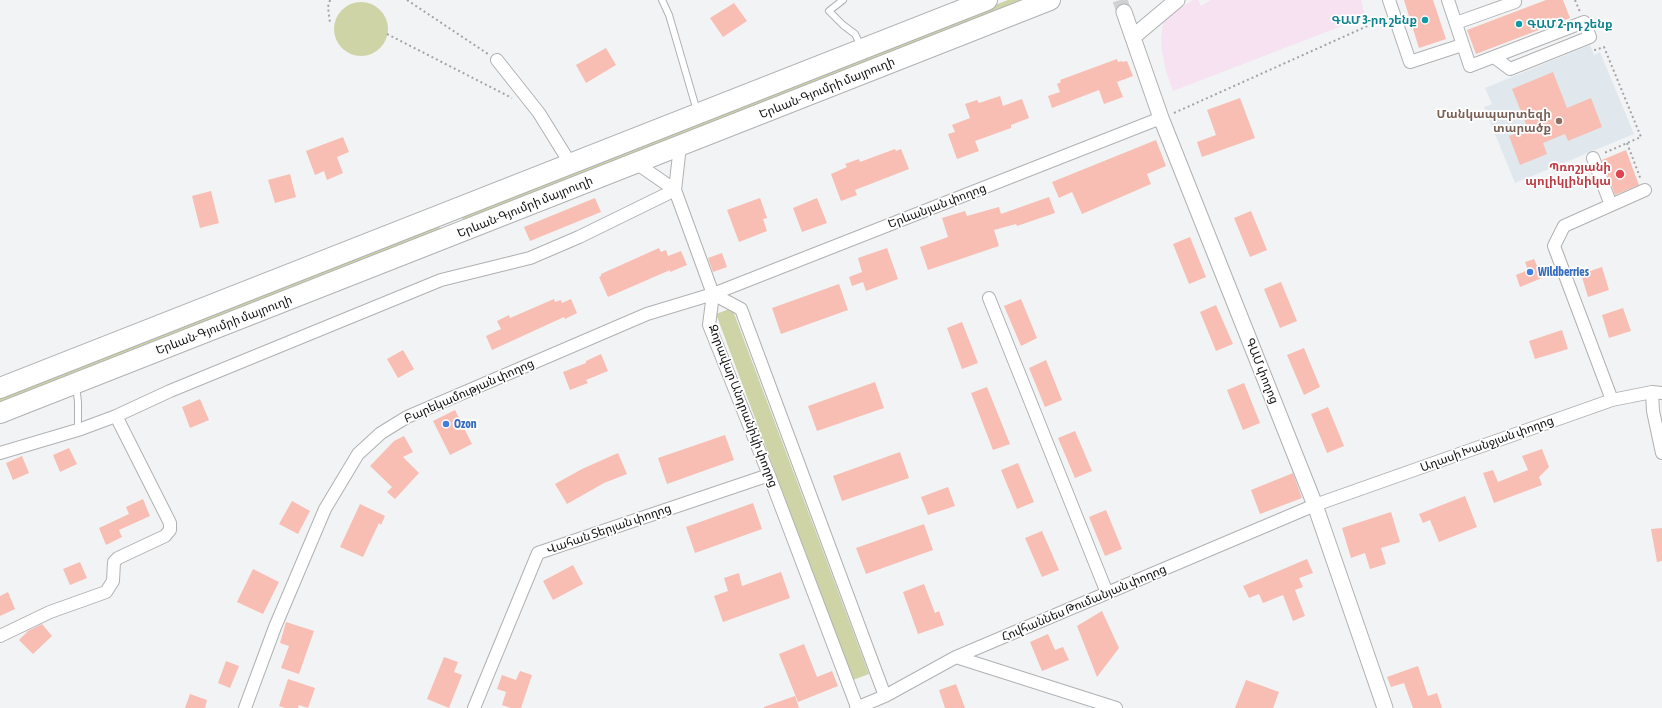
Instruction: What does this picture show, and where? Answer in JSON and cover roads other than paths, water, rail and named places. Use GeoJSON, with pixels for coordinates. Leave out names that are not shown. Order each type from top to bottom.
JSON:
{"type":"FeatureCollection","features":[{"type":"Feature","properties":{"kind":"highway","name":"Երևան-Գյումրի մայրուղի"},"geometry":{"type":"LineString","coordinates":[[0,388],[987,0]]}},
{"type":"Feature","properties":{"kind":"highway","name":"Երևան-Գյումրի մայրուղի"},"geometry":{"type":"LineString","coordinates":[[0,413],[1050,0]]}},
{"type":"Feature","properties":{"kind":"highway"},"geometry":{"type":"LineString","coordinates":[[446,212],[455,234]]}},
{"type":"Feature","properties":{"kind":"street"},"geometry":{"type":"LineString","coordinates":[[1133,37],[1177,0]]}},
{"type":"Feature","properties":{"kind":"street"},"geometry":{"type":"LineString","coordinates":[[1389,0],[1410,62],[1462,44]]}},
{"type":"Feature","properties":{"kind":"street"},"geometry":{"type":"LineString","coordinates":[[1448,0],[1470,66],[1584,22],[1590,37],[1510,69],[1494,57]]}},
{"type":"Feature","properties":{"kind":"street"},"geometry":{"type":"LineString","coordinates":[[1456,23],[1515,2]]}},
{"type":"Feature","properties":{"kind":"street","name":"ԳԱՄ փողոց"},"geometry":{"type":"LineString","coordinates":[[1124,12],[1161,118],[1315,505],[1385,708]]}},
{"type":"Feature","properties":{"kind":"street"},"geometry":{"type":"LineString","coordinates":[[497,60],[539,113],[570,163]]}},
{"type":"Feature","properties":{"kind":"street","name":"Երևանյան փողոց"},"geometry":{"type":"LineString","coordinates":[[713,294],[1161,118]]}},
{"type":"Feature","properties":{"kind":"street"},"geometry":{"type":"LineString","coordinates":[[680,146],[676,190],[713,294],[741,309],[885,696]]}},
{"type":"Feature","properties":{"kind":"street"},"geometry":{"type":"LineString","coordinates":[[1593,158],[1611,205]]}},
{"type":"Feature","properties":{"kind":"street"},"geometry":{"type":"LineString","coordinates":[[636,163],[676,190]]}},
{"type":"Feature","properties":{"kind":"street"},"geometry":{"type":"LineString","coordinates":[[0,453],[78,430],[116,416],[170,391],[441,280],[530,258],[579,237],[676,190]]}},
{"type":"Feature","properties":{"kind":"street"},"geometry":{"type":"LineString","coordinates":[[1612,400],[1554,246],[1564,226],[1645,190]]}},
{"type":"Feature","properties":{"kind":"street","name":"Զորավար Անդրանիկի փողոց"},"geometry":{"type":"LineString","coordinates":[[713,294],[709,325],[769,475],[856,708]]}},
{"type":"Feature","properties":{"kind":"street","name":"Բարեկամության փողոց"},"geometry":{"type":"LineString","coordinates":[[245,708],[275,627],[325,509],[358,454],[381,433],[407,417],[640,317],[713,294]]}},
{"type":"Feature","properties":{"kind":"street"},"geometry":{"type":"LineString","coordinates":[[989,298],[1107,592]]}},
{"type":"Feature","properties":{"kind":"street"},"geometry":{"type":"LineString","coordinates":[[1657,393],[1653,411],[1662,453]]}},
{"type":"Feature","properties":{"kind":"street","name":"Աղասի Խանջյան փողոց"},"geometry":{"type":"LineString","coordinates":[[1315,505],[1612,400],[1657,393]]}},
{"type":"Feature","properties":{"kind":"street"},"geometry":{"type":"LineString","coordinates":[[0,636],[50,612],[106,592],[113,581],[114,562],[118,558],[165,536],[170,530],[170,522],[116,416]]}},
{"type":"Feature","properties":{"kind":"street","name":"Վահան Տերյան փողոց"},"geometry":{"type":"LineString","coordinates":[[474,708],[538,553],[769,475]]}},
{"type":"Feature","properties":{"kind":"street","name":"Հովհաննես Թումանյան փողոց"},"geometry":{"type":"LineString","coordinates":[[856,708],[885,696],[956,657],[1315,505]]}},
{"type":"Feature","properties":{"kind":"street"},"geometry":{"type":"LineString","coordinates":[[956,657],[1113,707]]}},
{"type":"Feature","properties":{"kind":"lane"},"geometry":{"type":"LineString","coordinates":[[662,0],[669,15],[698,114]]}},
{"type":"Feature","properties":{"kind":"lane"},"geometry":{"type":"LineString","coordinates":[[843,0],[829,11],[843,25],[855,34],[862,48]]}},
{"type":"Feature","properties":{"kind":"lane"},"geometry":{"type":"LineString","coordinates":[[75,384],[78,402],[78,430]]}},
{"type":"Feature","properties":{"kind":"tunnel"},"geometry":{"type":"LineString","coordinates":[[1120,0],[1124,12]]}},
{"type":"Feature","properties":{"kind":"place","name":"ԳԱՄ 3-րդ շենք"},"geometry":{"type":"Point","coordinates":[1425,20]}},
{"type":"Feature","properties":{"kind":"place","name":"ԳԱՄ 2-րդ շենք"},"geometry":{"type":"Point","coordinates":[1519,24]}},
{"type":"Feature","properties":{"kind":"place","name":"Մանկապարտեզի տարածք"},"geometry":{"type":"Point","coordinates":[1559,121]}},
{"type":"Feature","properties":{"kind":"place","name":"Պռոշյանի պոլիկլինիկա"},"geometry":{"type":"Point","coordinates":[1620,174]}},
{"type":"Feature","properties":{"kind":"place","name":"Wildberries"},"geometry":{"type":"Point","coordinates":[1530,272]}},
{"type":"Feature","properties":{"kind":"place","name":"Ozon"},"geometry":{"type":"Point","coordinates":[446,424]}}]}
